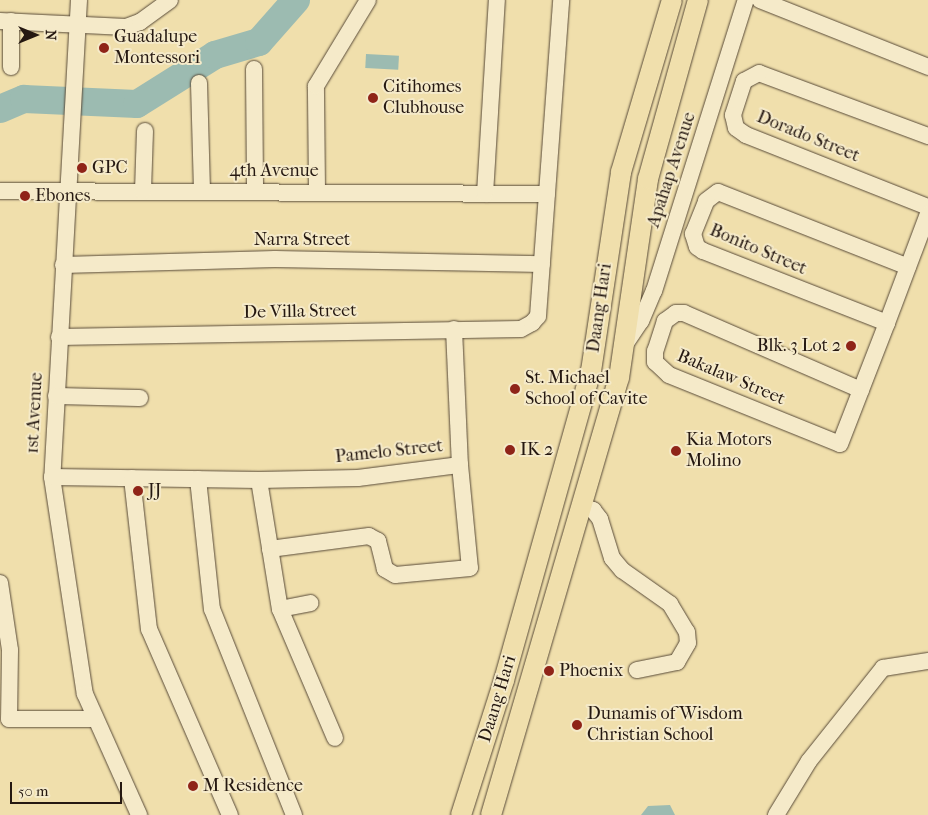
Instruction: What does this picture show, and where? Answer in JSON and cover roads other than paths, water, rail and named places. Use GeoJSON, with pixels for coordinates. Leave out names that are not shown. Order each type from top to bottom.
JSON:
{"type":"FeatureCollection","features":[{"type":"Feature","properties":{"kind":"main road","name":"Daang Hari"},"geometry":{"type":"LineString","coordinates":[[461,815],[504,680],[591,371],[621,172],[672,0]]}},
{"type":"Feature","properties":{"kind":"main road","name":"Daang Hari"},"geometry":{"type":"LineString","coordinates":[[491,815],[619,378],[648,179],[698,0]]}},
{"type":"Feature","properties":{"kind":"main road"},"geometry":{"type":"LineString","coordinates":[[595,345],[624,346]]}},
{"type":"Feature","properties":{"kind":"main road"},"geometry":{"type":"LineString","coordinates":[[541,548],[566,557]]}},
{"type":"Feature","properties":{"kind":"main road"},"geometry":{"type":"LineString","coordinates":[[504,680],[528,687]]}},
{"type":"Feature","properties":{"kind":"street","name":"1st Avenue"},"geometry":{"type":"LineString","coordinates":[[80,0],[71,121],[52,477],[85,694],[139,815]]}},
{"type":"Feature","properties":{"kind":"street"},"geometry":{"type":"LineString","coordinates":[[11,66],[6,21],[126,27],[140,22],[170,0]]}},
{"type":"Feature","properties":{"kind":"street"},"geometry":{"type":"LineString","coordinates":[[317,190],[316,86],[368,0]]}},
{"type":"Feature","properties":{"kind":"street"},"geometry":{"type":"LineString","coordinates":[[485,194],[497,0]]}},
{"type":"Feature","properties":{"kind":"street"},"geometry":{"type":"LineString","coordinates":[[542,264],[561,0]]}},
{"type":"Feature","properties":{"kind":"street","name":"Apahap Avenue"},"geometry":{"type":"LineString","coordinates":[[624,346],[642,321],[654,291],[746,0]]}},
{"type":"Feature","properties":{"kind":"street"},"geometry":{"type":"LineString","coordinates":[[760,0],[928,67]]}},
{"type":"Feature","properties":{"kind":"street"},"geometry":{"type":"LineString","coordinates":[[254,69],[255,191]]}},
{"type":"Feature","properties":{"kind":"street","name":"Dorado Street"},"geometry":{"type":"LineString","coordinates":[[928,136],[759,73],[744,81],[733,115],[736,128],[746,135],[928,207]]}},
{"type":"Feature","properties":{"kind":"street"},"geometry":{"type":"LineString","coordinates":[[199,83],[202,192]]}},
{"type":"Feature","properties":{"kind":"street"},"geometry":{"type":"LineString","coordinates":[[143,191],[145,131]]}},
{"type":"Feature","properties":{"kind":"street","name":"4th Avenue"},"geometry":{"type":"LineString","coordinates":[[0,191],[202,192],[317,190],[548,194]]}},
{"type":"Feature","properties":{"kind":"street","name":"Bonito Street"},"geometry":{"type":"LineString","coordinates":[[887,323],[703,251],[697,247],[693,234],[706,200],[718,192],[908,267]]}},
{"type":"Feature","properties":{"kind":"street"},"geometry":{"type":"LineString","coordinates":[[862,390],[928,214]]}},
{"type":"Feature","properties":{"kind":"street","name":"Narra Street"},"geometry":{"type":"LineString","coordinates":[[63,265],[275,259],[542,264]]}},
{"type":"Feature","properties":{"kind":"street","name":"De Villa Street"},"geometry":{"type":"LineString","coordinates":[[59,337],[521,328],[538,316],[542,264]]}},
{"type":"Feature","properties":{"kind":"street","name":"Bakalaw Street"},"geometry":{"type":"LineString","coordinates":[[676,313],[684,313],[862,390],[840,444],[659,369],[655,362],[655,351],[665,321],[676,313]]}},
{"type":"Feature","properties":{"kind":"street"},"geometry":{"type":"LineString","coordinates":[[454,328],[460,465]]}},
{"type":"Feature","properties":{"kind":"street"},"geometry":{"type":"LineString","coordinates":[[56,396],[140,398]]}},
{"type":"Feature","properties":{"kind":"street","name":"Pamelo Street"},"geometry":{"type":"LineString","coordinates":[[52,477],[259,480],[358,478],[460,465],[470,568],[395,575],[385,569],[378,541],[370,536],[270,549]]}},
{"type":"Feature","properties":{"kind":"street"},"geometry":{"type":"LineString","coordinates":[[132,478],[149,628],[230,815]]}},
{"type":"Feature","properties":{"kind":"street"},"geometry":{"type":"LineString","coordinates":[[198,479],[212,609],[292,808]]}},
{"type":"Feature","properties":{"kind":"street"},"geometry":{"type":"LineString","coordinates":[[259,480],[280,609],[335,738]]}},
{"type":"Feature","properties":{"kind":"street"},"geometry":{"type":"LineString","coordinates":[[580,506],[593,510],[600,518],[612,558],[622,570],[670,604],[687,632],[688,643],[677,662],[637,670]]}},
{"type":"Feature","properties":{"kind":"street"},"geometry":{"type":"LineString","coordinates":[[0,585],[9,719],[96,719]]}},
{"type":"Feature","properties":{"kind":"street"},"geometry":{"type":"LineString","coordinates":[[280,609],[310,603]]}},
{"type":"Feature","properties":{"kind":"street"},"geometry":{"type":"LineString","coordinates":[[776,815],[808,761],[883,668],[928,661]]}},
{"type":"Feature","properties":{"kind":"water"},"geometry":{"type":"Polygon","coordinates":[[[366,54],[399,56],[398,70],[365,68],[366,54]]]}},
{"type":"Feature","properties":{"kind":"water"},"geometry":{"type":"Polygon","coordinates":[[[670,805],[675,815],[641,815],[648,806],[670,805]]]}},
{"type":"Feature","properties":{"kind":"waterway"},"geometry":{"type":"LineString","coordinates":[[0,109],[24,99],[137,104],[215,55],[259,42],[296,0]]}},
{"type":"Feature","properties":{"kind":"place","name":"Guadalupe Montessori"},"geometry":{"type":"Point","coordinates":[104,48]}},
{"type":"Feature","properties":{"kind":"place","name":"Citihomes Clubhouse"},"geometry":{"type":"Point","coordinates":[373,98]}},
{"type":"Feature","properties":{"kind":"place","name":"GPC"},"geometry":{"type":"Point","coordinates":[82,168]}},
{"type":"Feature","properties":{"kind":"place","name":"Ebones"},"geometry":{"type":"Point","coordinates":[25,196]}},
{"type":"Feature","properties":{"kind":"place","name":"Blk. 3 Lot 2"},"geometry":{"type":"Point","coordinates":[851,346]}},
{"type":"Feature","properties":{"kind":"place","name":"St. Michael School of Cavite"},"geometry":{"type":"Point","coordinates":[515,389]}},
{"type":"Feature","properties":{"kind":"place","name":"IK 2"},"geometry":{"type":"Point","coordinates":[510,450]}},
{"type":"Feature","properties":{"kind":"place","name":"Kia Motors Molino"},"geometry":{"type":"Point","coordinates":[676,451]}},
{"type":"Feature","properties":{"kind":"place","name":"JJ"},"geometry":{"type":"Point","coordinates":[138,491]}},
{"type":"Feature","properties":{"kind":"place","name":"Phoenix"},"geometry":{"type":"Point","coordinates":[549,671]}},
{"type":"Feature","properties":{"kind":"place","name":"Dunamis of Wisdom Christian School"},"geometry":{"type":"Point","coordinates":[577,725]}},
{"type":"Feature","properties":{"kind":"place","name":"M Residence"},"geometry":{"type":"Point","coordinates":[193,786]}}]}
